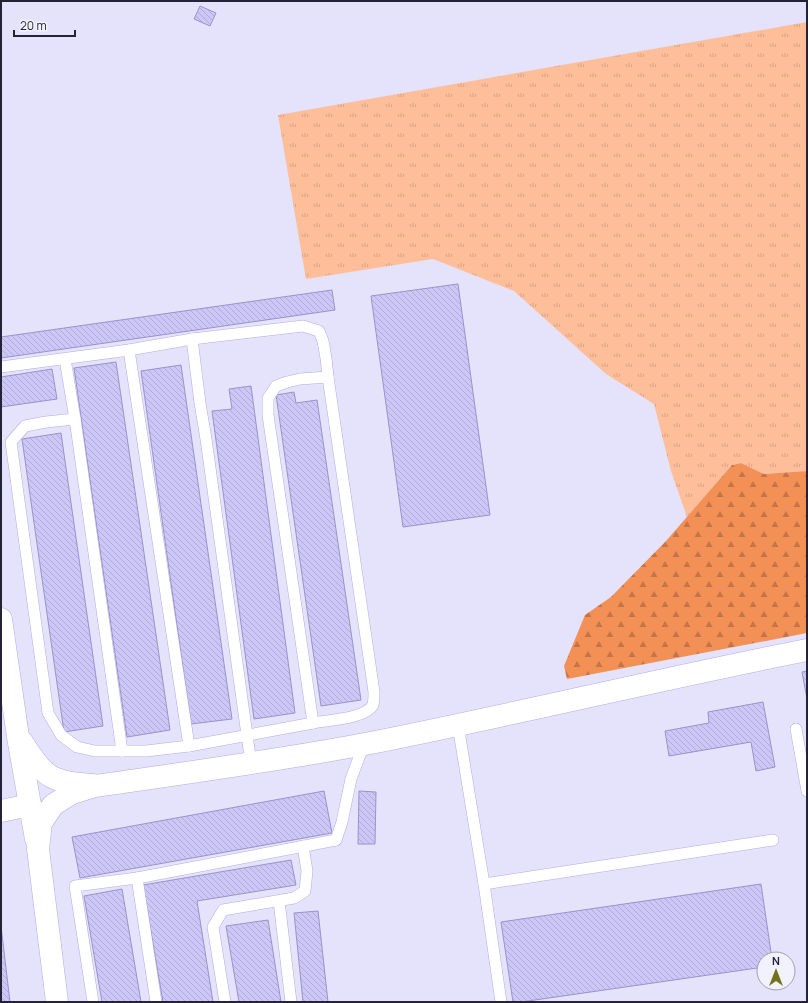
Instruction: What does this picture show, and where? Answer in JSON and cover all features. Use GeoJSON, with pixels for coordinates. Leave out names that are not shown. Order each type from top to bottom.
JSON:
{"type":"FeatureCollection","features":[{"type":"Feature","properties":{"kind":"street"},"geometry":{"type":"LineString","coordinates":[[1,619],[18,736],[38,849],[57,1002]]}},
{"type":"Feature","properties":{"kind":"street"},"geometry":{"type":"LineString","coordinates":[[38,849],[41,823],[53,805],[72,793],[95,786],[251,764],[364,744],[807,650]]}},
{"type":"Feature","properties":{"kind":"street"},"geometry":{"type":"LineString","coordinates":[[18,736],[38,765],[51,777],[69,783],[95,786]]}},
{"type":"Feature","properties":{"kind":"street"},"geometry":{"type":"LineString","coordinates":[[1,811],[30,805]]}},
{"type":"Feature","properties":{"kind":"lane"},"geometry":{"type":"LineString","coordinates":[[1,368],[129,350],[192,339],[304,326],[319,331],[323,341],[326,358],[374,692],[373,704],[362,714],[346,718],[189,746],[146,751],[95,751],[78,747],[61,735],[48,713],[11,442],[25,426],[75,418]]}},
{"type":"Feature","properties":{"kind":"lane"},"geometry":{"type":"LineString","coordinates":[[192,339],[251,764]]}},
{"type":"Feature","properties":{"kind":"lane"},"geometry":{"type":"LineString","coordinates":[[129,350],[189,746]]}},
{"type":"Feature","properties":{"kind":"lane"},"geometry":{"type":"LineString","coordinates":[[65,359],[75,418],[122,751]]}},
{"type":"Feature","properties":{"kind":"lane"},"geometry":{"type":"LineString","coordinates":[[313,723],[268,415],[268,398],[276,386],[286,382],[300,379],[328,377]]}},
{"type":"Feature","properties":{"kind":"lane"},"geometry":{"type":"LineString","coordinates":[[458,725],[484,884],[501,1002]]}},
{"type":"Feature","properties":{"kind":"lane"},"geometry":{"type":"LineString","coordinates":[[796,729],[807,791]]}},
{"type":"Feature","properties":{"kind":"lane"},"geometry":{"type":"LineString","coordinates":[[93,1002],[75,886],[137,878],[336,840],[342,822],[351,779],[364,744]]}},
{"type":"Feature","properties":{"kind":"lane"},"geometry":{"type":"LineString","coordinates":[[484,884],[773,840]]}},
{"type":"Feature","properties":{"kind":"lane"},"geometry":{"type":"LineString","coordinates":[[225,1002],[213,927],[223,910],[294,898],[305,891],[307,871],[303,846]]}},
{"type":"Feature","properties":{"kind":"lane"},"geometry":{"type":"LineString","coordinates":[[137,878],[156,1002]]}},
{"type":"Feature","properties":{"kind":"lane"},"geometry":{"type":"LineString","coordinates":[[279,901],[291,1002]]}},
{"type":"Feature","properties":{"kind":"green space"},"geometry":{"type":"Polygon","coordinates":[[[807,22],[807,471],[764,474],[741,463],[732,465],[687,517],[671,471],[654,404],[606,374],[514,291],[433,259],[306,279],[278,115],[807,22]]]}},
{"type":"Feature","properties":{"kind":"green space"},"geometry":{"type":"Polygon","coordinates":[[[741,463],[764,474],[807,471],[807,633],[567,679],[564,666],[585,615],[611,597],[666,541],[732,465],[741,463]]]}},
{"type":"Feature","properties":{"kind":"building"},"geometry":{"type":"Polygon","coordinates":[[[200,6],[216,13],[210,26],[194,19],[200,6]]]}},
{"type":"Feature","properties":{"kind":"building"},"geometry":{"type":"Polygon","coordinates":[[[458,284],[490,515],[403,527],[371,296],[458,284]]]}},
{"type":"Feature","properties":{"kind":"building"},"geometry":{"type":"Polygon","coordinates":[[[332,290],[335,310],[1,358],[1,337],[332,290]]]}},
{"type":"Feature","properties":{"kind":"building"},"geometry":{"type":"Polygon","coordinates":[[[116,362],[170,730],[127,737],[74,368],[116,362]]]}},
{"type":"Feature","properties":{"kind":"building"},"geometry":{"type":"Polygon","coordinates":[[[181,365],[232,719],[191,724],[141,371],[181,365]]]}},
{"type":"Feature","properties":{"kind":"building"},"geometry":{"type":"Polygon","coordinates":[[[52,369],[57,399],[1,407],[1,377],[52,369]]]}},
{"type":"Feature","properties":{"kind":"building"},"geometry":{"type":"Polygon","coordinates":[[[251,386],[295,713],[254,719],[212,411],[232,409],[229,389],[251,386]]]}},
{"type":"Feature","properties":{"kind":"building"},"geometry":{"type":"Polygon","coordinates":[[[294,392],[296,403],[317,400],[361,700],[321,706],[276,395],[294,392]]]}},
{"type":"Feature","properties":{"kind":"building"},"geometry":{"type":"Polygon","coordinates":[[[61,433],[103,726],[64,732],[22,439],[61,433]]]}},
{"type":"Feature","properties":{"kind":"building"},"geometry":{"type":"Polygon","coordinates":[[[807,671],[807,699],[802,672],[807,671]]]}},
{"type":"Feature","properties":{"kind":"building"},"geometry":{"type":"Polygon","coordinates":[[[763,702],[775,767],[756,771],[751,742],[669,756],[665,731],[709,723],[708,712],[763,702]]]}},
{"type":"Feature","properties":{"kind":"building"},"geometry":{"type":"Polygon","coordinates":[[[324,791],[332,833],[80,878],[72,837],[324,791]]]}},
{"type":"Feature","properties":{"kind":"building"},"geometry":{"type":"Polygon","coordinates":[[[359,791],[376,792],[375,844],[358,844],[359,791]]]}},
{"type":"Feature","properties":{"kind":"building"},"geometry":{"type":"Polygon","coordinates":[[[291,860],[296,885],[197,901],[213,1002],[163,1002],[143,885],[291,860]]]}},
{"type":"Feature","properties":{"kind":"building"},"geometry":{"type":"Polygon","coordinates":[[[761,884],[771,951],[756,951],[756,968],[513,1002],[501,922],[761,884]]]}},
{"type":"Feature","properties":{"kind":"building"},"geometry":{"type":"Polygon","coordinates":[[[122,889],[141,1002],[102,1002],[84,896],[122,889]]]}},
{"type":"Feature","properties":{"kind":"building"},"geometry":{"type":"Polygon","coordinates":[[[318,911],[328,1002],[303,1002],[294,913],[318,911]]]}},
{"type":"Feature","properties":{"kind":"building"},"geometry":{"type":"Polygon","coordinates":[[[268,920],[281,1002],[239,1002],[226,926],[268,920]]]}},
{"type":"Feature","properties":{"kind":"building"},"geometry":{"type":"Polygon","coordinates":[[[1,926],[10,1002],[1,1002],[1,926]]]}}]}
